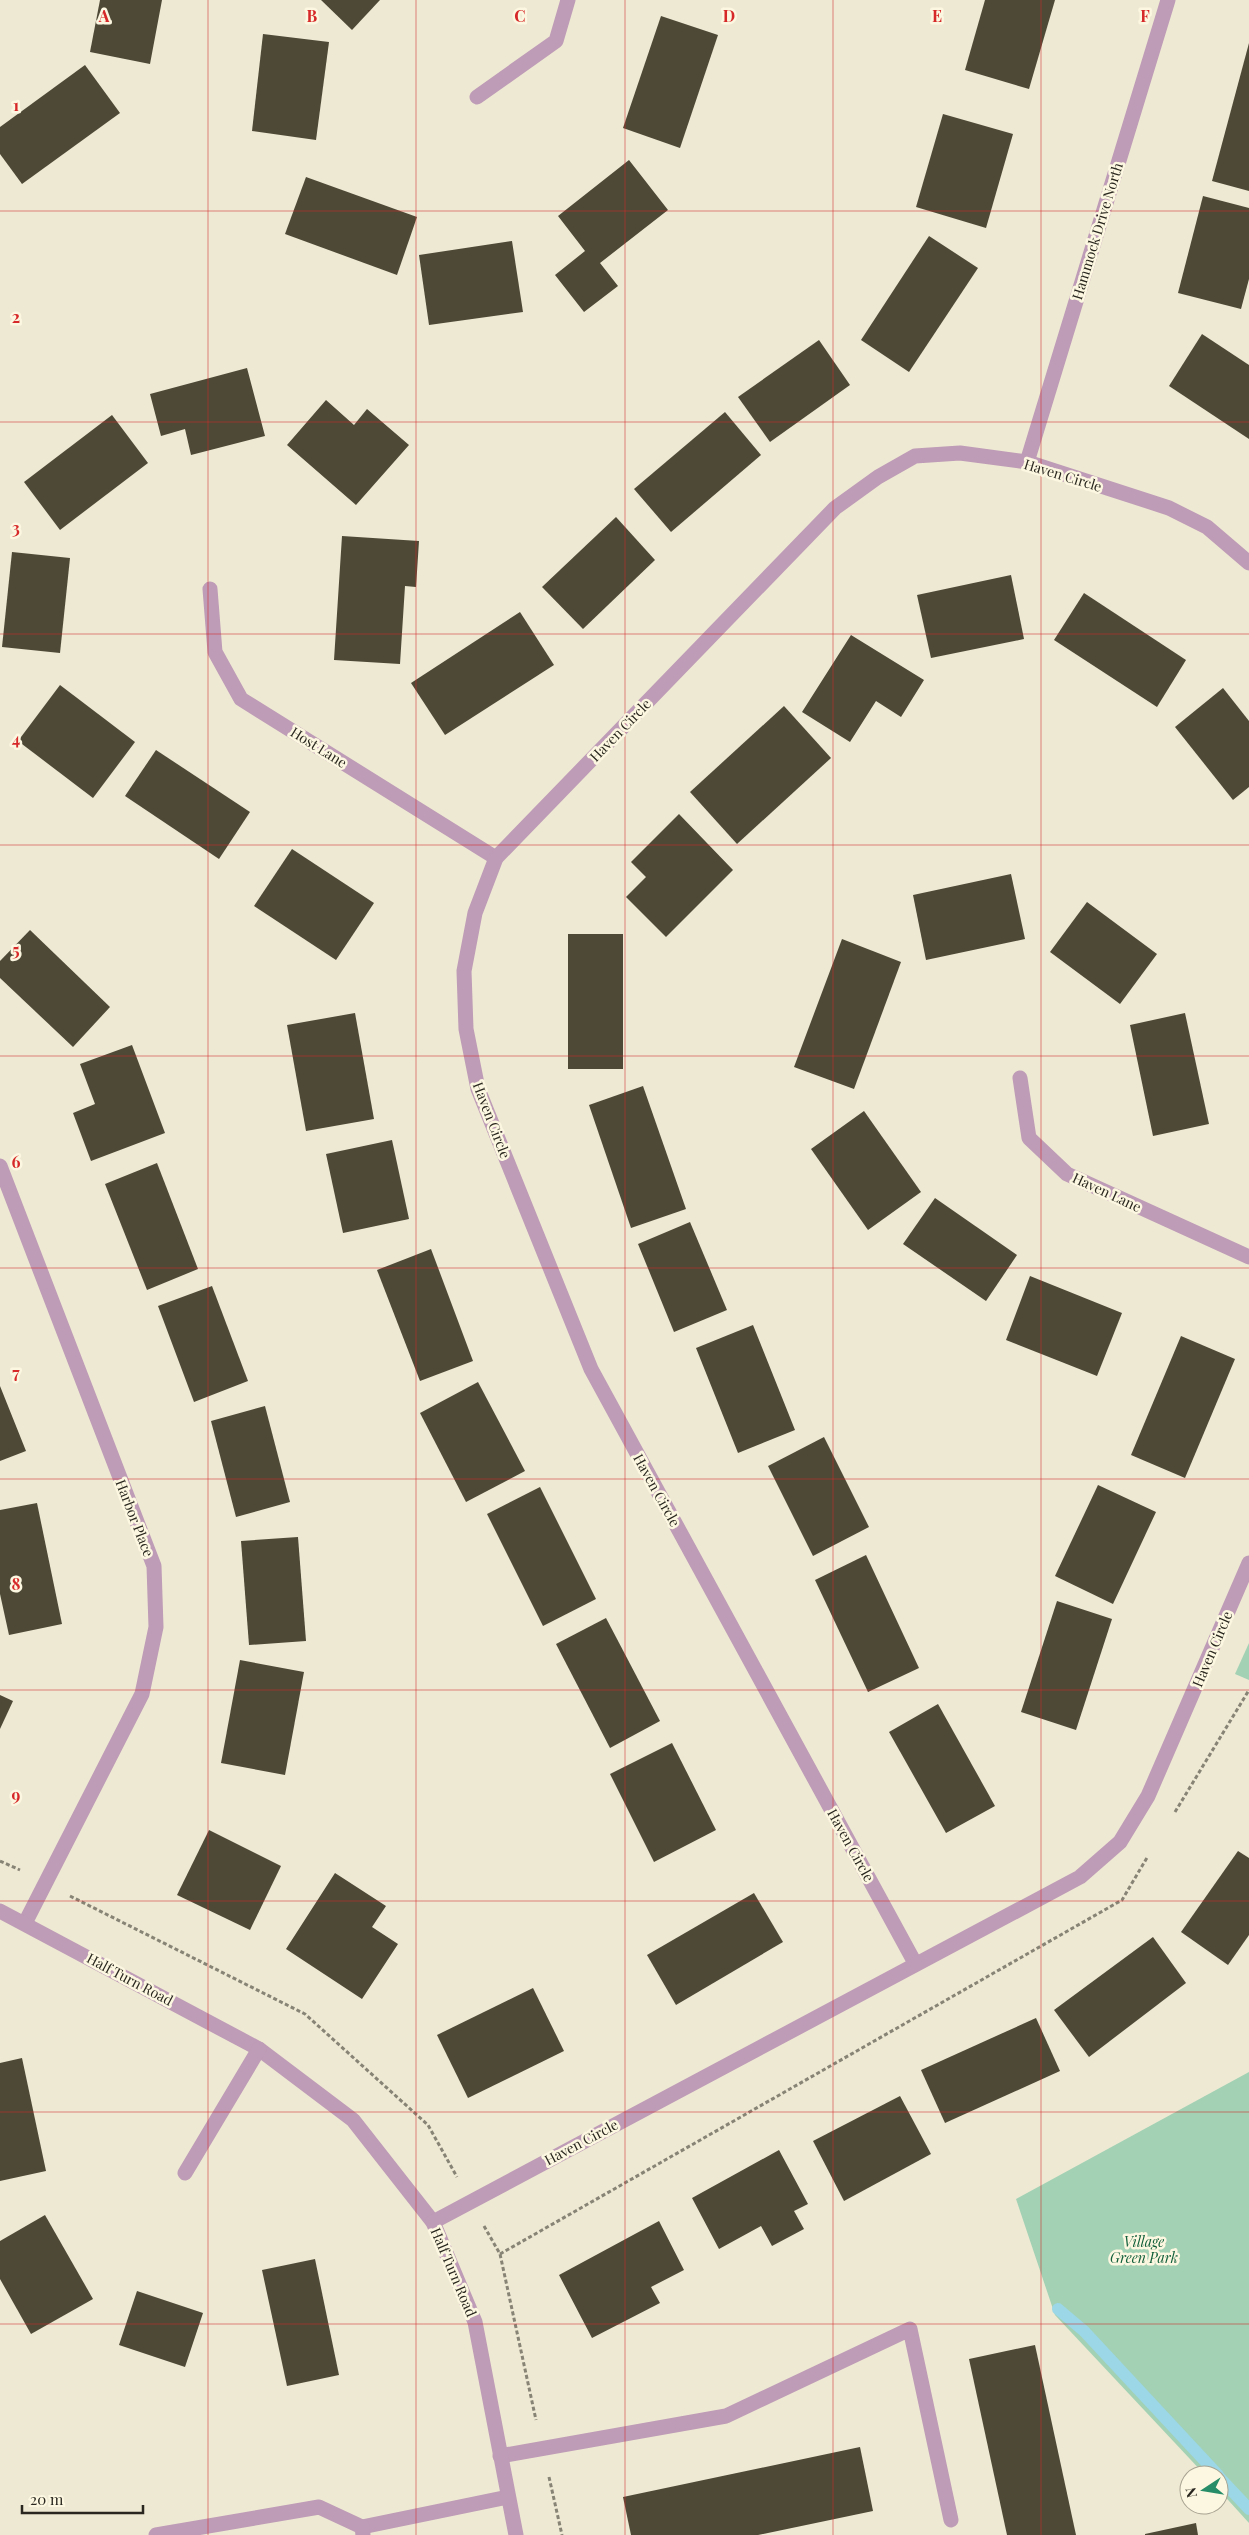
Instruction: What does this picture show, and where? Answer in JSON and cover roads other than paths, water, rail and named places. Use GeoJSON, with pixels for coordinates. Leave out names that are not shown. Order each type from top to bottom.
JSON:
{"type":"FeatureCollection","features":[{"type":"Feature","properties":{"kind":"street"},"geometry":{"type":"LineString","coordinates":[[477,96],[556,41],[568,0]]}},
{"type":"Feature","properties":{"kind":"street","name":"Hammock Drive North"},"geometry":{"type":"LineString","coordinates":[[1027,462],[1168,0]]}},
{"type":"Feature","properties":{"kind":"street","name":"Haven Circle"},"geometry":{"type":"LineString","coordinates":[[915,1963],[591,1369],[478,1089],[466,1029],[464,971],[475,913],[496,858],[835,508],[878,477],[915,456],[960,453],[1027,462],[1169,508],[1207,527],[1249,563]]}},
{"type":"Feature","properties":{"kind":"street","name":"Host Lane"},"geometry":{"type":"LineString","coordinates":[[210,589],[216,652],[241,699],[496,858]]}},
{"type":"Feature","properties":{"kind":"street","name":"Haven Lane"},"geometry":{"type":"LineString","coordinates":[[1020,1078],[1029,1138],[1067,1174],[1249,1257]]}},
{"type":"Feature","properties":{"kind":"street","name":"Harbor Place"},"geometry":{"type":"LineString","coordinates":[[0,1166],[154,1566],[156,1627],[142,1694],[24,1923]]}},
{"type":"Feature","properties":{"kind":"street","name":"Haven Circle"},"geometry":{"type":"LineString","coordinates":[[432,2222],[915,1963],[1080,1877],[1120,1842],[1148,1796],[1249,1563]]}},
{"type":"Feature","properties":{"kind":"street","name":"Half Turn Road"},"geometry":{"type":"LineString","coordinates":[[0,1911],[259,2049],[352,2120],[432,2222],[475,2322],[516,2535]]}},
{"type":"Feature","properties":{"kind":"street"},"geometry":{"type":"LineString","coordinates":[[185,2173],[259,2049]]}},
{"type":"Feature","properties":{"kind":"street"},"geometry":{"type":"LineString","coordinates":[[500,2456],[726,2416],[910,2330],[951,2520]]}},
{"type":"Feature","properties":{"kind":"street"},"geometry":{"type":"LineString","coordinates":[[156,2535],[319,2507],[362,2531],[508,2497]]}},
{"type":"Feature","properties":{"kind":"waterway"},"geometry":{"type":"LineString","coordinates":[[1058,2309],[1084,2331],[1209,2465]]}},
{"type":"Feature","properties":{"kind":"waterway"},"geometry":{"type":"LineString","coordinates":[[1229,2488],[1249,2509]]}},
{"type":"Feature","properties":{"kind":"park label","name":"Village Green Park"},"geometry":{"type":"Point","coordinates":[1144,2250]}}]}
